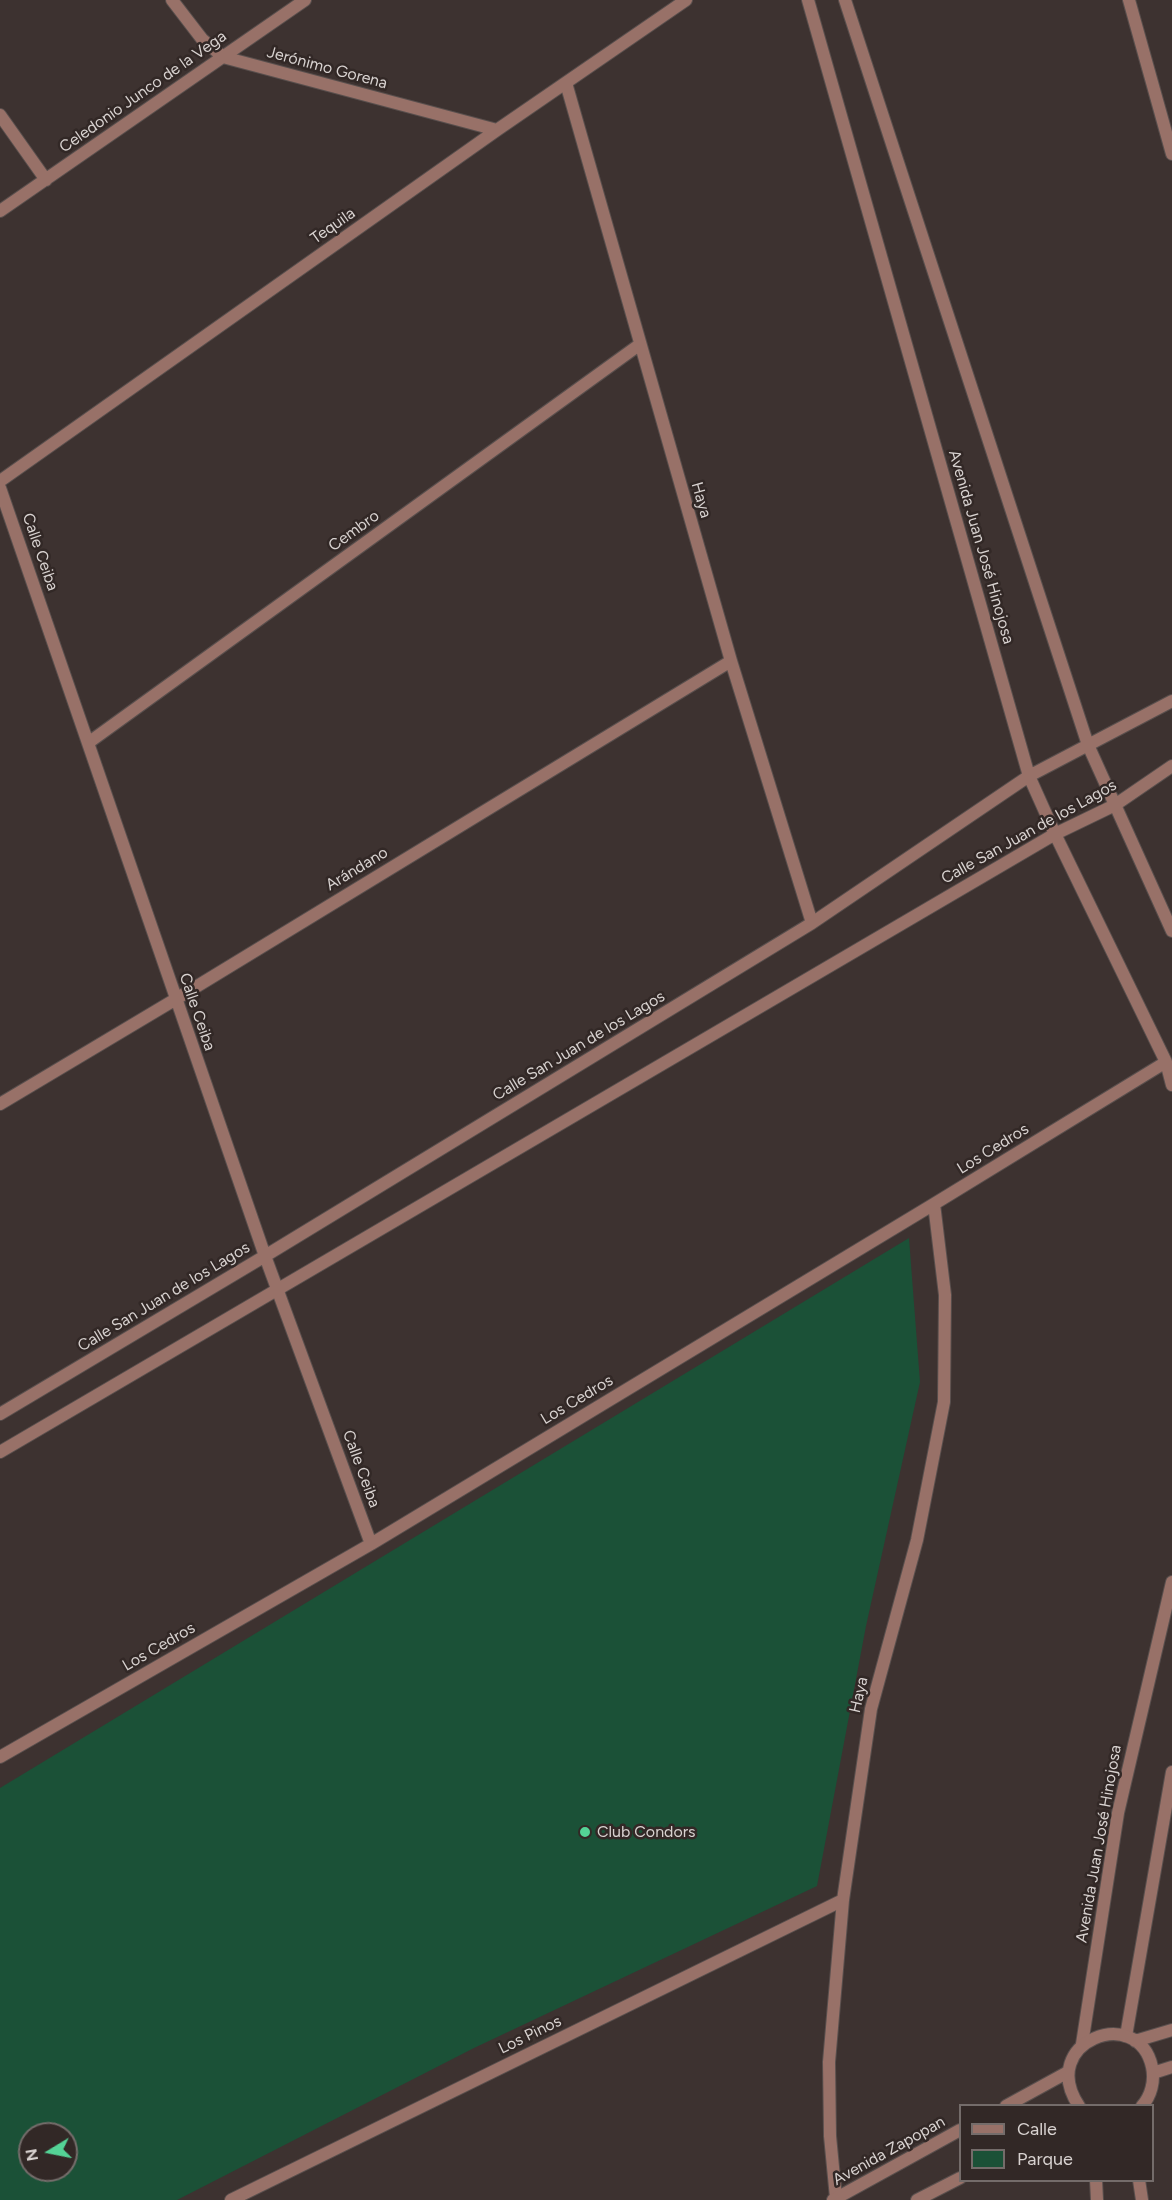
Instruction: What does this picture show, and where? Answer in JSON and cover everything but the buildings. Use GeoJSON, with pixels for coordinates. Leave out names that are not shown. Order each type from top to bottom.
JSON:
{"type":"FeatureCollection","features":[{"type":"Feature","properties":{"kind":"street","name":"Jerónimo Gorena"},"geometry":{"type":"LineString","coordinates":[[172,0],[202,39],[223,57],[497,130]]}},
{"type":"Feature","properties":{"kind":"street","name":"Celedonio Junco de la Vega"},"geometry":{"type":"LineString","coordinates":[[0,211],[305,0]]}},
{"type":"Feature","properties":{"kind":"street","name":"Tequila"},"geometry":{"type":"LineString","coordinates":[[0,481],[497,130],[686,0]]}},
{"type":"Feature","properties":{"kind":"street","name":"Avenida Juan José Hinojosa"},"geometry":{"type":"LineString","coordinates":[[808,0],[1029,776],[1166,1062],[1172,1085]]}},
{"type":"Feature","properties":{"kind":"street"},"geometry":{"type":"LineString","coordinates":[[845,0],[1088,745],[1172,931]]}},
{"type":"Feature","properties":{"kind":"street"},"geometry":{"type":"LineString","coordinates":[[1129,0],[1172,154]]}},
{"type":"Feature","properties":{"kind":"street","name":"Haya"},"geometry":{"type":"LineString","coordinates":[[566,83],[731,661],[812,923]]}},
{"type":"Feature","properties":{"kind":"street"},"geometry":{"type":"LineString","coordinates":[[0,115],[46,180]]}},
{"type":"Feature","properties":{"kind":"street","name":"Cembro"},"geometry":{"type":"LineString","coordinates":[[88,743],[639,345]]}},
{"type":"Feature","properties":{"kind":"street","name":"Calle Ceiba"},"geometry":{"type":"LineString","coordinates":[[0,488],[265,1256],[370,1544]]}},
{"type":"Feature","properties":{"kind":"street","name":"Arándano"},"geometry":{"type":"LineString","coordinates":[[0,1104],[731,661]]}},
{"type":"Feature","properties":{"kind":"street","name":"Calle San Juan de los Lagos"},"geometry":{"type":"LineString","coordinates":[[0,1414],[265,1256],[812,923],[1029,776],[1172,701]]}},
{"type":"Feature","properties":{"kind":"street","name":"Calle San Juan de los Lagos"},"geometry":{"type":"LineString","coordinates":[[0,1452],[1055,834],[1115,805],[1172,766]]}},
{"type":"Feature","properties":{"kind":"street","name":"Los Cedros"},"geometry":{"type":"LineString","coordinates":[[0,1757],[370,1544],[1166,1062]]}},
{"type":"Feature","properties":{"kind":"street","name":"Haya"},"geometry":{"type":"LineString","coordinates":[[835,2199],[830,2136],[829,2062],[843,1900],[871,1709],[917,1540],[944,1402],[945,1295],[934,1204]]}},
{"type":"Feature","properties":{"kind":"street","name":"Avenida Juan José Hinojosa"},"geometry":{"type":"LineString","coordinates":[[1068,2072],[1073,2057],[1082,2044],[1118,1813],[1172,1582]]}},
{"type":"Feature","properties":{"kind":"street"},"geometry":{"type":"LineString","coordinates":[[1131,2039],[1172,1772]]}},
{"type":"Feature","properties":{"kind":"street","name":"Los Pinos"},"geometry":{"type":"LineString","coordinates":[[231,2200],[843,1900]]}},
{"type":"Feature","properties":{"kind":"street"},"geometry":{"type":"LineString","coordinates":[[1131,2039],[1172,2030]]}},
{"type":"Feature","properties":{"kind":"street"},"geometry":{"type":"LineString","coordinates":[[1082,2044],[1095,2037],[1111,2033],[1131,2039],[1144,2050],[1151,2061],[1153,2073],[1152,2088],[1143,2104]]}},
{"type":"Feature","properties":{"kind":"street"},"geometry":{"type":"LineString","coordinates":[[1153,2073],[1172,2067]]}},
{"type":"Feature","properties":{"kind":"street"},"geometry":{"type":"LineString","coordinates":[[1010,2104],[1068,2072],[1068,2084],[1078,2104]]}},
{"type":"Feature","properties":{"kind":"street","name":"Avenida Zapopan"},"geometry":{"type":"LineString","coordinates":[[835,2199],[959,2131]]}},
{"type":"Feature","properties":{"kind":"street"},"geometry":{"type":"LineString","coordinates":[[917,2200],[959,2179]]}},
{"type":"Feature","properties":{"kind":"street"},"geometry":{"type":"LineString","coordinates":[[1096,2182],[1097,2200]]}},
{"type":"Feature","properties":{"kind":"street"},"geometry":{"type":"LineString","coordinates":[[1139,2182],[1142,2200]]}},
{"type":"Feature","properties":{"kind":"green space"},"geometry":{"type":"Polygon","coordinates":[[[909,1238],[920,1382],[866,1626],[817,1886],[474,2048],[177,2200],[0,2200],[0,1788],[909,1238]]]}},
{"type":"Feature","properties":{"kind":"place","name":"Club Condors"},"geometry":{"type":"Point","coordinates":[585,1832]}}]}
